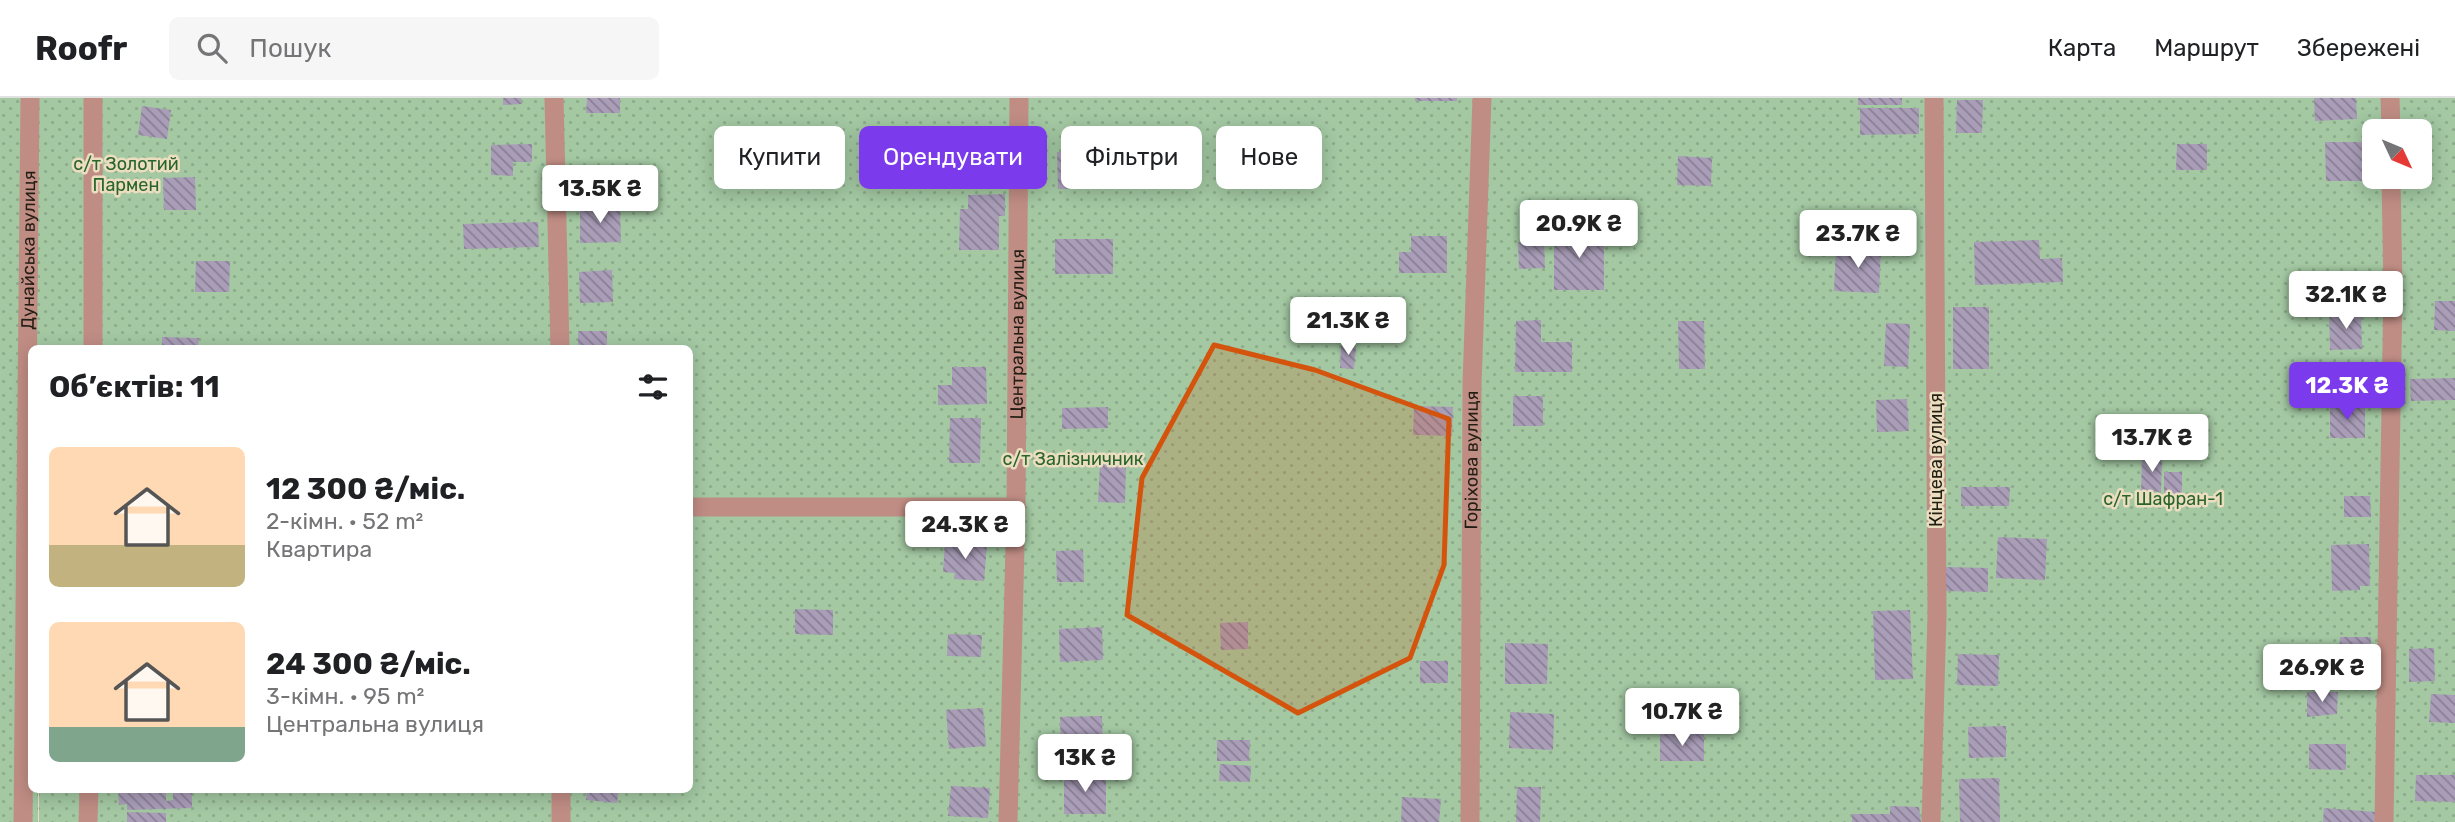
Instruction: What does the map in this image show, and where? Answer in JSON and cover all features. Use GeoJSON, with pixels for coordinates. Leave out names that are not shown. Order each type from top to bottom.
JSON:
{"type":"FeatureCollection","features":[{"type":"Feature","properties":{"kind":"street","name":"Дунайська вулиця"},"geometry":{"type":"LineString","coordinates":[[23,822],[30,98]]}},
{"type":"Feature","properties":{"kind":"street"},"geometry":{"type":"LineString","coordinates":[[93,98],[93,345]]}},
{"type":"Feature","properties":{"kind":"street"},"geometry":{"type":"LineString","coordinates":[[554,98],[560,345]]}},
{"type":"Feature","properties":{"kind":"street","name":"Центральна вулиця"},"geometry":{"type":"LineString","coordinates":[[1008,822],[1016,508],[1019,98]]}},
{"type":"Feature","properties":{"kind":"street","name":"Горіхова вулиця"},"geometry":{"type":"LineString","coordinates":[[1470,822],[1472,384],[1482,98]]}},
{"type":"Feature","properties":{"kind":"street","name":"Кінцева вулиця"},"geometry":{"type":"LineString","coordinates":[[1931,822],[1937,616],[1934,98]]}},
{"type":"Feature","properties":{"kind":"street"},"geometry":{"type":"LineString","coordinates":[[2390,98],[2391,119]]}},
{"type":"Feature","properties":{"kind":"street"},"geometry":{"type":"LineString","coordinates":[[2384,822],[2393,291],[2392,189]]}},
{"type":"Feature","properties":{"kind":"street"},"geometry":{"type":"LineString","coordinates":[[693,507],[1016,508]]}},
{"type":"Feature","properties":{"kind":"street"},"geometry":{"type":"LineString","coordinates":[[88,822],[89,793]]}},
{"type":"Feature","properties":{"kind":"street"},"geometry":{"type":"LineString","coordinates":[[561,793],[561,822]]}},
{"type":"Feature","properties":{"kind":"highlighted area"},"geometry":{"type":"Polygon","coordinates":[[[1214,345],[1315,370],[1449,419],[1444,565],[1410,658],[1298,713],[1127,615],[1142,478],[1214,345]]]}},
{"type":"Feature","properties":{"kind":"green space","name":"с/т Залізничник"},"geometry":{"type":"Polygon","coordinates":[[[0,98],[2455,98],[2455,822],[39,822],[39,793],[693,793],[693,345],[28,345],[28,793],[38,793],[38,822],[0,822],[0,98]]]}},
{"type":"Feature","properties":{"kind":"building"},"geometry":{"type":"Polygon","coordinates":[[[503,98],[521,98],[522,104],[503,105],[503,98]]]}},
{"type":"Feature","properties":{"kind":"building"},"geometry":{"type":"Polygon","coordinates":[[[587,98],[620,98],[620,113],[586,113],[587,98]]]}},
{"type":"Feature","properties":{"kind":"building"},"geometry":{"type":"Polygon","coordinates":[[[1415,98],[1457,98],[1457,101],[1415,101],[1415,98]]]}},
{"type":"Feature","properties":{"kind":"building"},"geometry":{"type":"Polygon","coordinates":[[[1858,98],[1902,98],[1902,105],[1858,105],[1858,98]]]}},
{"type":"Feature","properties":{"kind":"building"},"geometry":{"type":"Polygon","coordinates":[[[2314,98],[2356,98],[2357,119],[2315,121],[2314,98]]]}},
{"type":"Feature","properties":{"kind":"building"},"geometry":{"type":"Polygon","coordinates":[[[1957,100],[1983,100],[1982,133],[1956,133],[1957,100]]]}},
{"type":"Feature","properties":{"kind":"building"},"geometry":{"type":"Polygon","coordinates":[[[142,106],[171,110],[167,139],[138,135],[142,106]]]}},
{"type":"Feature","properties":{"kind":"building"},"geometry":{"type":"Polygon","coordinates":[[[1860,108],[1919,108],[1919,134],[1860,135],[1860,108]]]}},
{"type":"Feature","properties":{"kind":"building"},"geometry":{"type":"Polygon","coordinates":[[[2325,142],[2362,142],[2362,181],[2326,181],[2325,142]]]}},
{"type":"Feature","properties":{"kind":"building"},"geometry":{"type":"Polygon","coordinates":[[[532,144],[532,162],[513,162],[513,176],[491,175],[491,145],[532,144]]]}},
{"type":"Feature","properties":{"kind":"building"},"geometry":{"type":"Polygon","coordinates":[[[2177,144],[2207,144],[2207,170],[2176,170],[2177,144]]]}},
{"type":"Feature","properties":{"kind":"building"},"geometry":{"type":"Polygon","coordinates":[[[1057,152],[1061,152],[1061,189],[1058,189],[1057,152]]]}},
{"type":"Feature","properties":{"kind":"building"},"geometry":{"type":"Polygon","coordinates":[[[1678,156],[1712,158],[1711,186],[1677,185],[1678,156]]]}},
{"type":"Feature","properties":{"kind":"building"},"geometry":{"type":"Polygon","coordinates":[[[195,177],[196,210],[164,210],[163,178],[195,177]]]}},
{"type":"Feature","properties":{"kind":"building"},"geometry":{"type":"Polygon","coordinates":[[[1005,194],[1005,216],[999,216],[999,250],[959,250],[960,209],[968,209],[968,195],[1005,194]]]}},
{"type":"Feature","properties":{"kind":"building"},"geometry":{"type":"Polygon","coordinates":[[[620,207],[621,242],[580,243],[580,208],[620,207]]]}},
{"type":"Feature","properties":{"kind":"building"},"geometry":{"type":"Polygon","coordinates":[[[538,222],[539,247],[464,249],[463,224],[538,222]]]}},
{"type":"Feature","properties":{"kind":"building"},"geometry":{"type":"Polygon","coordinates":[[[1554,230],[1604,230],[1604,290],[1554,290],[1554,230]]]}},
{"type":"Feature","properties":{"kind":"building"},"geometry":{"type":"Polygon","coordinates":[[[1411,236],[1447,236],[1447,273],[1399,273],[1399,252],[1411,252],[1411,236]]]}},
{"type":"Feature","properties":{"kind":"building"},"geometry":{"type":"Polygon","coordinates":[[[1055,239],[1113,239],[1113,274],[1055,274],[1055,239]]]}},
{"type":"Feature","properties":{"kind":"building"},"geometry":{"type":"Polygon","coordinates":[[[2039,240],[2040,259],[2062,258],[2063,282],[1975,285],[1974,242],[2039,240]]]}},
{"type":"Feature","properties":{"kind":"building"},"geometry":{"type":"Polygon","coordinates":[[[1544,241],[1545,268],[1519,269],[1518,242],[1544,241]]]}},
{"type":"Feature","properties":{"kind":"building"},"geometry":{"type":"Polygon","coordinates":[[[1836,247],[1881,249],[1879,293],[1834,291],[1836,247]]]}},
{"type":"Feature","properties":{"kind":"building"},"geometry":{"type":"Polygon","coordinates":[[[196,261],[230,261],[229,292],[195,292],[196,261]]]}},
{"type":"Feature","properties":{"kind":"building"},"geometry":{"type":"Polygon","coordinates":[[[612,270],[613,302],[580,303],[579,272],[612,270]]]}},
{"type":"Feature","properties":{"kind":"building"},"geometry":{"type":"Polygon","coordinates":[[[2435,301],[2455,301],[2455,331],[2434,330],[2435,301]]]}},
{"type":"Feature","properties":{"kind":"building"},"geometry":{"type":"Polygon","coordinates":[[[1953,307],[1989,307],[1989,369],[1953,369],[1953,307]]]}},
{"type":"Feature","properties":{"kind":"building"},"geometry":{"type":"Polygon","coordinates":[[[2361,311],[2362,349],[2330,350],[2329,312],[2361,311]]]}},
{"type":"Feature","properties":{"kind":"building"},"geometry":{"type":"Polygon","coordinates":[[[1541,320],[1541,342],[1572,342],[1572,372],[1515,372],[1516,321],[1541,320]]]}},
{"type":"Feature","properties":{"kind":"building"},"geometry":{"type":"Polygon","coordinates":[[[1678,321],[1704,321],[1705,369],[1679,369],[1678,321]]]}},
{"type":"Feature","properties":{"kind":"building"},"geometry":{"type":"Polygon","coordinates":[[[1886,323],[1910,324],[1908,367],[1884,366],[1886,323]]]}},
{"type":"Feature","properties":{"kind":"building"},"geometry":{"type":"Polygon","coordinates":[[[578,331],[607,331],[607,345],[578,345],[578,331]]]}},
{"type":"Feature","properties":{"kind":"building"},"geometry":{"type":"Polygon","coordinates":[[[162,337],[199,338],[198,345],[162,345],[162,337]]]}},
{"type":"Feature","properties":{"kind":"building"},"geometry":{"type":"Polygon","coordinates":[[[1341,346],[1356,347],[1354,369],[1340,368],[1341,346]]]}},
{"type":"Feature","properties":{"kind":"building"},"geometry":{"type":"Polygon","coordinates":[[[952,367],[986,367],[987,404],[938,405],[938,385],[952,385],[952,367]]]}},
{"type":"Feature","properties":{"kind":"building"},"geometry":{"type":"Polygon","coordinates":[[[2455,378],[2455,400],[2411,401],[2410,379],[2455,378]]]}},
{"type":"Feature","properties":{"kind":"building"},"geometry":{"type":"Polygon","coordinates":[[[1513,396],[1543,396],[1543,426],[1513,426],[1513,396]]]}},
{"type":"Feature","properties":{"kind":"building"},"geometry":{"type":"Polygon","coordinates":[[[1907,399],[1909,431],[1877,432],[1876,400],[1907,399]]]}},
{"type":"Feature","properties":{"kind":"building"},"geometry":{"type":"Polygon","coordinates":[[[1414,406],[1453,407],[1452,436],[1413,435],[1414,406]]]}},
{"type":"Feature","properties":{"kind":"building"},"geometry":{"type":"Polygon","coordinates":[[[1108,407],[1108,428],[1062,429],[1062,408],[1108,407]]]}},
{"type":"Feature","properties":{"kind":"building"},"geometry":{"type":"Polygon","coordinates":[[[2330,407],[2365,407],[2365,438],[2330,438],[2330,407]]]}},
{"type":"Feature","properties":{"kind":"building"},"geometry":{"type":"Polygon","coordinates":[[[950,418],[981,418],[980,463],[949,463],[950,418]]]}},
{"type":"Feature","properties":{"kind":"building"},"geometry":{"type":"Polygon","coordinates":[[[2142,455],[2162,456],[2161,492],[2141,491],[2142,455]]]}},
{"type":"Feature","properties":{"kind":"building"},"geometry":{"type":"Polygon","coordinates":[[[1100,464],[1126,465],[1125,503],[1098,502],[1100,464]]]}},
{"type":"Feature","properties":{"kind":"building"},"geometry":{"type":"Polygon","coordinates":[[[2164,472],[2182,472],[2182,504],[2164,504],[2164,472]]]}},
{"type":"Feature","properties":{"kind":"building"},"geometry":{"type":"Polygon","coordinates":[[[1961,487],[2010,487],[2009,506],[1961,506],[1961,487]]]}},
{"type":"Feature","properties":{"kind":"building"},"geometry":{"type":"Polygon","coordinates":[[[2344,496],[2370,496],[2371,517],[2344,517],[2344,496]]]}},
{"type":"Feature","properties":{"kind":"building"},"geometry":{"type":"Polygon","coordinates":[[[1998,537],[2047,539],[2045,580],[1996,578],[1998,537]]]}},
{"type":"Feature","properties":{"kind":"building"},"geometry":{"type":"Polygon","coordinates":[[[945,541],[987,545],[984,581],[954,579],[955,573],[943,572],[945,541]]]}},
{"type":"Feature","properties":{"kind":"building"},"geometry":{"type":"Polygon","coordinates":[[[2369,544],[2370,586],[2360,586],[2360,590],[2332,591],[2331,545],[2369,544]]]}},
{"type":"Feature","properties":{"kind":"building"},"geometry":{"type":"Polygon","coordinates":[[[1083,550],[1084,582],[1057,582],[1056,551],[1083,550]]]}},
{"type":"Feature","properties":{"kind":"building"},"geometry":{"type":"Polygon","coordinates":[[[1944,567],[1988,568],[1988,592],[1944,591],[1944,567]]]}},
{"type":"Feature","properties":{"kind":"building"},"geometry":{"type":"Polygon","coordinates":[[[795,609],[833,610],[833,635],[795,634],[795,609]]]}},
{"type":"Feature","properties":{"kind":"building"},"geometry":{"type":"Polygon","coordinates":[[[1910,610],[1913,679],[1875,680],[1873,611],[1910,610]]]}},
{"type":"Feature","properties":{"kind":"building"},"geometry":{"type":"Polygon","coordinates":[[[1248,622],[1248,649],[1221,650],[1220,623],[1248,622]]]}},
{"type":"Feature","properties":{"kind":"building"},"geometry":{"type":"Polygon","coordinates":[[[1102,627],[1103,660],[1060,662],[1059,629],[1102,627]]]}},
{"type":"Feature","properties":{"kind":"building"},"geometry":{"type":"Polygon","coordinates":[[[948,634],[982,635],[981,657],[947,656],[948,634]]]}},
{"type":"Feature","properties":{"kind":"building"},"geometry":{"type":"Polygon","coordinates":[[[2340,637],[2371,637],[2370,664],[2339,664],[2340,637]]]}},
{"type":"Feature","properties":{"kind":"building"},"geometry":{"type":"Polygon","coordinates":[[[1505,643],[1548,644],[1547,684],[1505,684],[1505,643]]]}},
{"type":"Feature","properties":{"kind":"building"},"geometry":{"type":"Polygon","coordinates":[[[2434,648],[2435,681],[2409,682],[2409,649],[2434,648]]]}},
{"type":"Feature","properties":{"kind":"building"},"geometry":{"type":"Polygon","coordinates":[[[1958,654],[1999,655],[1998,686],[1957,685],[1958,654]]]}},
{"type":"Feature","properties":{"kind":"building"},"geometry":{"type":"Polygon","coordinates":[[[1420,661],[1448,661],[1448,683],[1420,683],[1420,661]]]}},
{"type":"Feature","properties":{"kind":"building"},"geometry":{"type":"Polygon","coordinates":[[[2307,692],[2338,692],[2337,714],[2307,717],[2307,692]]]}},
{"type":"Feature","properties":{"kind":"building"},"geometry":{"type":"Polygon","coordinates":[[[2431,694],[2455,695],[2455,723],[2429,722],[2431,694]]]}},
{"type":"Feature","properties":{"kind":"building"},"geometry":{"type":"Polygon","coordinates":[[[983,708],[986,746],[949,749],[946,710],[983,708]]]}},
{"type":"Feature","properties":{"kind":"building"},"geometry":{"type":"Polygon","coordinates":[[[1510,712],[1554,714],[1553,750],[1509,748],[1510,712]]]}},
{"type":"Feature","properties":{"kind":"building"},"geometry":{"type":"Polygon","coordinates":[[[1102,716],[1103,756],[1061,757],[1060,717],[1102,716]]]}},
{"type":"Feature","properties":{"kind":"building"},"geometry":{"type":"Polygon","coordinates":[[[2006,726],[2006,757],[1969,758],[1968,727],[2006,726]]]}},
{"type":"Feature","properties":{"kind":"building"},"geometry":{"type":"Polygon","coordinates":[[[1660,734],[1704,734],[1704,761],[1660,761],[1660,734]]]}},
{"type":"Feature","properties":{"kind":"building"},"geometry":{"type":"Polygon","coordinates":[[[1217,740],[1250,740],[1249,761],[1217,761],[1217,740]]]}},
{"type":"Feature","properties":{"kind":"building"},"geometry":{"type":"Polygon","coordinates":[[[2309,744],[2346,744],[2346,770],[2309,769],[2309,744]]]}},
{"type":"Feature","properties":{"kind":"building"},"geometry":{"type":"Polygon","coordinates":[[[1220,764],[1251,766],[1250,782],[1219,781],[1220,764]]]}},
{"type":"Feature","properties":{"kind":"building"},"geometry":{"type":"Polygon","coordinates":[[[1064,774],[1106,774],[1106,814],[1064,814],[1064,774]]]}},
{"type":"Feature","properties":{"kind":"building"},"geometry":{"type":"Polygon","coordinates":[[[2416,775],[2455,775],[2455,802],[2415,801],[2416,775]]]}},
{"type":"Feature","properties":{"kind":"building"},"geometry":{"type":"Polygon","coordinates":[[[1999,778],[2000,822],[1960,822],[1959,779],[1999,778]]]}},
{"type":"Feature","properties":{"kind":"building"},"geometry":{"type":"Polygon","coordinates":[[[951,786],[990,788],[988,818],[948,816],[951,786]]]}},
{"type":"Feature","properties":{"kind":"building"},"geometry":{"type":"Polygon","coordinates":[[[1517,787],[1541,787],[1540,822],[1516,822],[1517,787]]]}},
{"type":"Feature","properties":{"kind":"building"},"geometry":{"type":"Polygon","coordinates":[[[118,793],[166,793],[166,801],[173,800],[173,793],[192,793],[192,808],[127,810],[127,804],[119,805],[118,793]]]}},
{"type":"Feature","properties":{"kind":"building"},"geometry":{"type":"Polygon","coordinates":[[[587,793],[618,793],[617,803],[586,800],[587,793]]]}},
{"type":"Feature","properties":{"kind":"building"},"geometry":{"type":"Polygon","coordinates":[[[1402,797],[1441,799],[1439,822],[1401,822],[1402,797]]]}},
{"type":"Feature","properties":{"kind":"building"},"geometry":{"type":"Polygon","coordinates":[[[1890,806],[1919,807],[1921,822],[1852,822],[1852,814],[1890,814],[1890,806]]]}},
{"type":"Feature","properties":{"kind":"building"},"geometry":{"type":"Polygon","coordinates":[[[2324,808],[2376,812],[2375,822],[2323,822],[2324,808]]]}},
{"type":"Feature","properties":{"kind":"building"},"geometry":{"type":"Polygon","coordinates":[[[127,812],[166,813],[166,822],[127,822],[127,812]]]}},
{"type":"Feature","properties":{"kind":"park label","name":"с/т Золотий Пармен"},"geometry":{"type":"Point","coordinates":[126,174]}},
{"type":"Feature","properties":{"kind":"park label","name":"с/т Шафран-1"},"geometry":{"type":"Point","coordinates":[2163,499]}}]}
